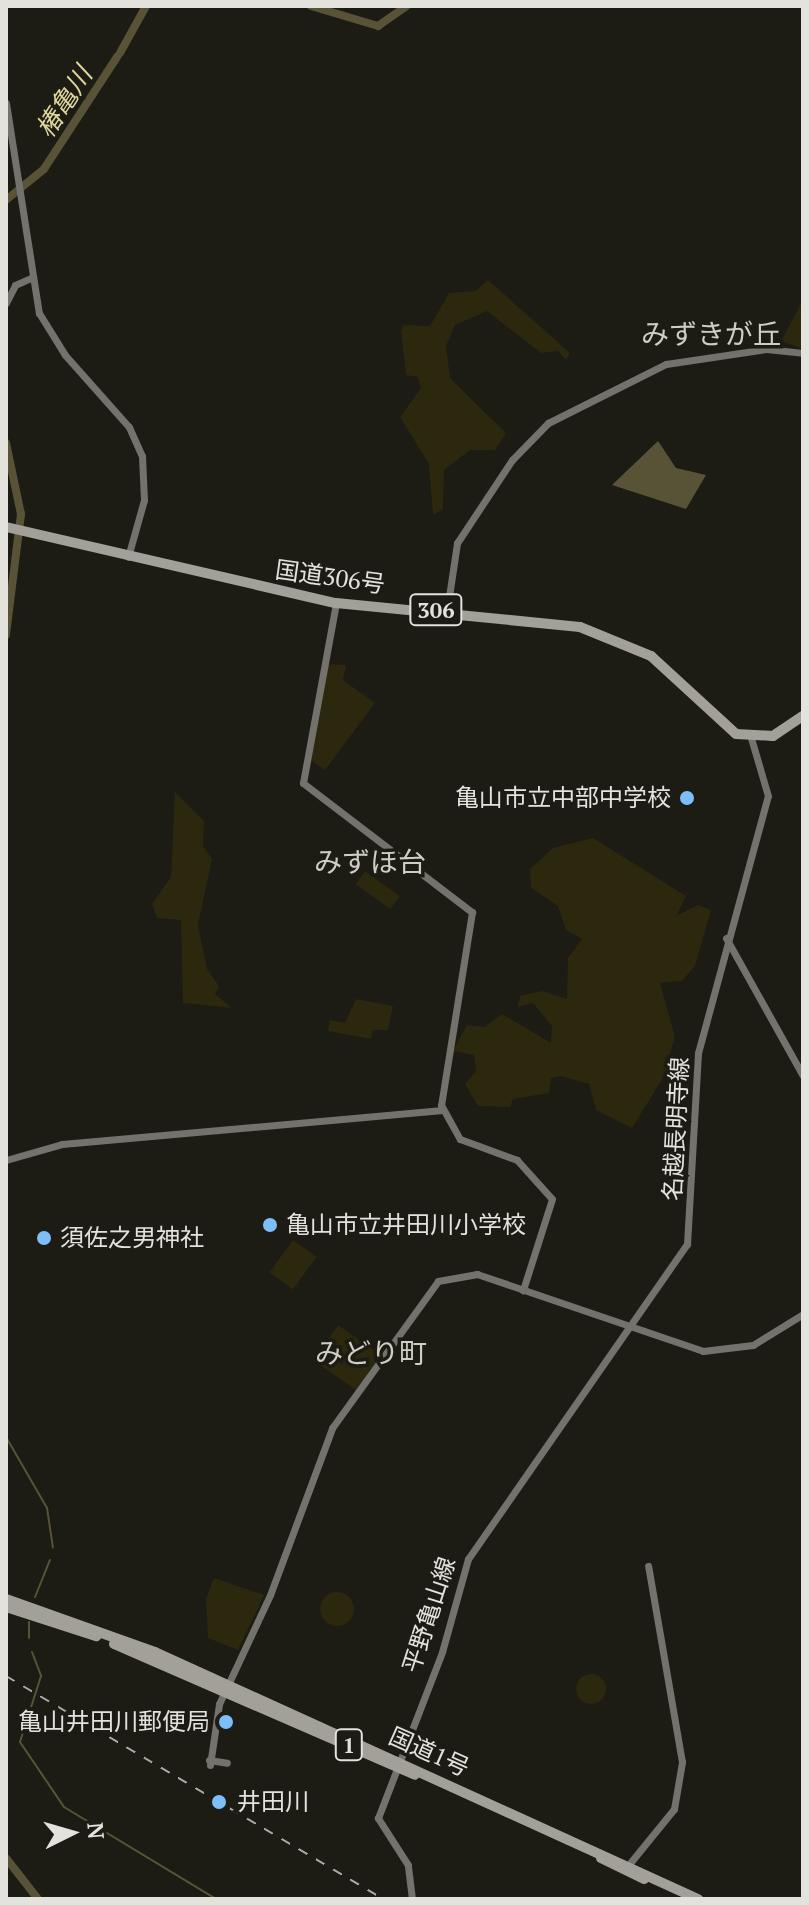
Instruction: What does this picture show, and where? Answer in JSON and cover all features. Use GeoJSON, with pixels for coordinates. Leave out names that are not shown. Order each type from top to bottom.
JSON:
{"type":"FeatureCollection","features":[{"type":"Feature","properties":{"kind":"highway","name":"国道306号"},"geometry":{"type":"LineString","coordinates":[[9,527],[336,603],[447,610],[563,623],[635,649],[665,667],[726,728],[751,738]]}},
{"type":"Feature","properties":{"kind":"highway"},"geometry":{"type":"LineString","coordinates":[[751,738],[773,736],[803,716]]}},
{"type":"Feature","properties":{"kind":"highway","name":"国道1号"},"geometry":{"type":"LineString","coordinates":[[6,1599],[227,1687],[698,1899]]}},
{"type":"Feature","properties":{"kind":"highway","name":"国道1号"},"geometry":{"type":"LineString","coordinates":[[6,1607],[227,1687]]}},
{"type":"Feature","properties":{"kind":"highway","name":"国道1号"},"geometry":{"type":"LineString","coordinates":[[627,1866],[686,1899]]}},
{"type":"Feature","properties":{"kind":"street"},"geometry":{"type":"LineString","coordinates":[[6,103],[31,278],[53,339],[138,444],[145,489],[128,557]]}},
{"type":"Feature","properties":{"kind":"street"},"geometry":{"type":"LineString","coordinates":[[6,303],[15,285],[31,278]]}},
{"type":"Feature","properties":{"kind":"street"},"geometry":{"type":"LineString","coordinates":[[447,610],[457,543],[512,460],[548,423],[674,362],[766,349],[803,353]]}},
{"type":"Feature","properties":{"kind":"street"},"geometry":{"type":"LineString","coordinates":[[336,603],[305,787],[473,915],[442,1110],[460,1139],[517,1160],[552,1199],[523,1290]]}},
{"type":"Feature","properties":{"kind":"street","name":"名越長明寺線"},"geometry":{"type":"LineString","coordinates":[[629,1328],[687,1244],[698,1053],[716,1005],[726,938],[768,796],[751,738]]}},
{"type":"Feature","properties":{"kind":"street"},"geometry":{"type":"LineString","coordinates":[[726,938],[803,1076]]}},
{"type":"Feature","properties":{"kind":"street"},"geometry":{"type":"LineString","coordinates":[[6,1160],[62,1144],[442,1110]]}},
{"type":"Feature","properties":{"kind":"street"},"geometry":{"type":"LineString","coordinates":[[227,1763],[210,1762],[227,1687],[332,1428],[430,1291],[460,1272],[523,1290],[678,1346],[722,1351],[762,1341],[803,1314]]}},
{"type":"Feature","properties":{"kind":"street","name":"平野亀山線"},"geometry":{"type":"LineString","coordinates":[[412,1899],[408,1865],[378,1818],[395,1762],[442,1652],[472,1550],[512,1504],[545,1443],[629,1328]]}},
{"type":"Feature","properties":{"kind":"street"},"geometry":{"type":"LineString","coordinates":[[627,1866],[674,1809],[682,1762],[648,1566]]}},
{"type":"Feature","properties":{"kind":"shaded area"},"geometry":{"type":"Polygon","coordinates":[[[488,280],[570,353],[566,360],[558,351],[541,353],[487,311],[455,325],[446,346],[450,378],[506,433],[495,450],[470,450],[444,470],[443,509],[433,515],[429,464],[400,417],[421,388],[418,377],[406,375],[401,331],[404,325],[430,326],[449,293],[475,291],[488,280]]]}},
{"type":"Feature","properties":{"kind":"shaded area"},"geometry":{"type":"Polygon","coordinates":[[[803,300],[803,349],[781,341],[803,300]]]}},
{"type":"Feature","properties":{"kind":"shaded area"},"geometry":{"type":"Polygon","coordinates":[[[658,441],[676,468],[706,475],[686,509],[612,485],[658,441]]]}},
{"type":"Feature","properties":{"kind":"shaded area"},"geometry":{"type":"Polygon","coordinates":[[[327,664],[346,665],[343,680],[375,703],[325,770],[308,758],[327,664]]]}},
{"type":"Feature","properties":{"kind":"shaded area"},"geometry":{"type":"Polygon","coordinates":[[[175,792],[204,821],[203,846],[212,859],[198,925],[207,969],[219,986],[215,994],[232,1008],[183,1003],[181,920],[157,918],[152,904],[171,877],[175,792]]]}},
{"type":"Feature","properties":{"kind":"shaded area"},"geometry":{"type":"Polygon","coordinates":[[[593,838],[686,896],[676,916],[698,905],[711,910],[695,966],[682,981],[660,983],[675,1037],[663,1078],[632,1128],[596,1110],[589,1084],[561,1076],[551,1078],[549,1093],[513,1099],[510,1107],[478,1106],[465,1084],[476,1071],[474,1055],[453,1051],[467,1025],[485,1027],[502,1014],[551,1043],[552,1026],[533,1003],[518,1007],[520,996],[542,991],[567,999],[568,958],[582,939],[566,930],[558,906],[531,888],[530,869],[553,848],[593,838]]]}},
{"type":"Feature","properties":{"kind":"shaded area"},"geometry":{"type":"Polygon","coordinates":[[[365,871],[400,896],[390,909],[356,884],[365,871]]]}},
{"type":"Feature","properties":{"kind":"shaded area"},"geometry":{"type":"Polygon","coordinates":[[[356,999],[393,1006],[388,1030],[373,1030],[371,1039],[328,1031],[330,1020],[345,1023],[356,999]]]}},
{"type":"Feature","properties":{"kind":"shaded area"},"geometry":{"type":"Polygon","coordinates":[[[293,1240],[316,1257],[293,1289],[269,1272],[293,1240]]]}},
{"type":"Feature","properties":{"kind":"shaded area"},"geometry":{"type":"Polygon","coordinates":[[[338,1325],[381,1355],[356,1390],[313,1360],[338,1325]]]}},
{"type":"Feature","properties":{"kind":"shaded area"},"geometry":{"type":"Polygon","coordinates":[[[214,1578],[264,1595],[238,1650],[208,1638],[206,1598],[214,1578]]]}},
{"type":"Feature","properties":{"kind":"shaded area"},"geometry":{"type":"Polygon","coordinates":[[[337,1592],[349,1597],[354,1609],[349,1621],[337,1626],[325,1621],[320,1609],[325,1597],[337,1592]]]}},
{"type":"Feature","properties":{"kind":"shaded area"},"geometry":{"type":"Polygon","coordinates":[[[591,1674],[602,1678],[606,1689],[602,1700],[591,1704],[580,1700],[576,1689],[580,1678],[591,1674]]]}},
{"type":"Feature","properties":{"kind":"waterway","name":"椿亀川"},"geometry":{"type":"LineString","coordinates":[[120,53],[146,6]]}},
{"type":"Feature","properties":{"kind":"waterway","name":"椿亀川"},"geometry":{"type":"LineString","coordinates":[[311,6],[378,26],[407,6]]}},
{"type":"Feature","properties":{"kind":"waterway","name":"椿亀川"},"geometry":{"type":"LineString","coordinates":[[6,200],[44,169],[117,57]]}},
{"type":"Feature","properties":{"kind":"waterway"},"geometry":{"type":"LineString","coordinates":[[6,443],[21,514],[6,635]]}},
{"type":"Feature","properties":{"kind":"waterway"},"geometry":{"type":"LineString","coordinates":[[6,1437],[47,1508],[53,1548]]}},
{"type":"Feature","properties":{"kind":"waterway"},"geometry":{"type":"LineString","coordinates":[[35,1597],[50,1560]]}},
{"type":"Feature","properties":{"kind":"waterway"},"geometry":{"type":"LineString","coordinates":[[29,1622],[29,1638]]}},
{"type":"Feature","properties":{"kind":"waterway"},"geometry":{"type":"LineString","coordinates":[[32,1652],[41,1676],[20,1742],[64,1807],[216,1899]]}},
{"type":"Feature","properties":{"kind":"waterway"},"geometry":{"type":"LineString","coordinates":[[6,1858],[38,1899]]}},
{"type":"Feature","properties":{"kind":"railway"},"geometry":{"type":"LineString","coordinates":[[6,1676],[383,1899]]}},
{"type":"Feature","properties":{"kind":"place","name":"亀山市立中部中学校"},"geometry":{"type":"Point","coordinates":[687,798]}},
{"type":"Feature","properties":{"kind":"place","name":"亀山市立井田川小学校"},"geometry":{"type":"Point","coordinates":[270,1225]}},
{"type":"Feature","properties":{"kind":"place","name":"須佐之男神社"},"geometry":{"type":"Point","coordinates":[44,1238]}},
{"type":"Feature","properties":{"kind":"place","name":"亀山井田川郵便局"},"geometry":{"type":"Point","coordinates":[226,1722]}},
{"type":"Feature","properties":{"kind":"place","name":"井田川"},"geometry":{"type":"Point","coordinates":[219,1802]}},
{"type":"Feature","properties":{"kind":"district","name":"みずきが丘"},"geometry":{"type":"Point","coordinates":[711,334]}},
{"type":"Feature","properties":{"kind":"district","name":"みずほ台"},"geometry":{"type":"Point","coordinates":[370,862]}},
{"type":"Feature","properties":{"kind":"district","name":"みどり町"},"geometry":{"type":"Point","coordinates":[371,1353]}}]}
